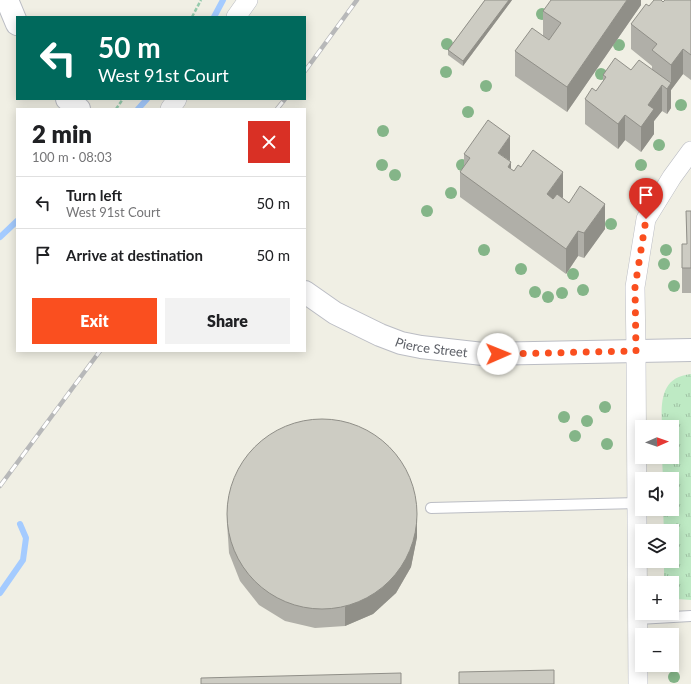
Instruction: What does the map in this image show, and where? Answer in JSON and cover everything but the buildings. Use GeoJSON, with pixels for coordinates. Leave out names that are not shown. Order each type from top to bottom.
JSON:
{"type":"FeatureCollection","features":[{"type":"Feature","properties":{"kind":"street"},"geometry":{"type":"LineString","coordinates":[[7,0],[16,22]]}},
{"type":"Feature","properties":{"kind":"street"},"geometry":{"type":"LineString","coordinates":[[237,16],[248,0]]}},
{"type":"Feature","properties":{"kind":"street"},"geometry":{"type":"LineString","coordinates":[[67,100],[78,108]]}},
{"type":"Feature","properties":{"kind":"street"},"geometry":{"type":"LineString","coordinates":[[638,472],[635,287],[646,219],[672,177],[691,151]]}},
{"type":"Feature","properties":{"kind":"street","name":"Pierce Street"},"geometry":{"type":"LineString","coordinates":[[306,293],[335,313],[380,335],[401,343],[421,347],[483,354],[691,350]]}},
{"type":"Feature","properties":{"kind":"street"},"geometry":{"type":"LineString","coordinates":[[638,516],[638,576]]}},
{"type":"Feature","properties":{"kind":"street"},"geometry":{"type":"LineString","coordinates":[[638,620],[638,684]]}},
{"type":"Feature","properties":{"kind":"lane"},"geometry":{"type":"LineString","coordinates":[[431,508],[635,502]]}},
{"type":"Feature","properties":{"kind":"lane"},"geometry":{"type":"LineString","coordinates":[[679,617],[691,616]]}},
{"type":"Feature","properties":{"kind":"path"},"geometry":{"type":"LineString","coordinates":[[193,16],[201,0]]}},
{"type":"Feature","properties":{"kind":"green space"},"geometry":{"type":"Polygon","coordinates":[[[691,374],[691,600],[679,599],[679,576],[664,576],[664,568],[679,568],[679,524],[664,524],[663,516],[679,516],[679,472],[663,472],[662,464],[679,464],[679,420],[662,420],[662,409],[664,393],[668,386],[673,380],[681,376],[691,374]]]}},
{"type":"Feature","properties":{"kind":"waterway"},"geometry":{"type":"LineString","coordinates":[[215,16],[223,0]]}},
{"type":"Feature","properties":{"kind":"waterway"},"geometry":{"type":"LineString","coordinates":[[139,108],[146,100]]}},
{"type":"Feature","properties":{"kind":"waterway"},"geometry":{"type":"LineString","coordinates":[[0,237],[16,222]]}},
{"type":"Feature","properties":{"kind":"waterway"},"geometry":{"type":"LineString","coordinates":[[0,593],[23,560],[26,538],[20,524]]}},
{"type":"Feature","properties":{"kind":"railway"},"geometry":{"type":"LineString","coordinates":[[306,70],[357,0]]}},
{"type":"Feature","properties":{"kind":"railway"},"geometry":{"type":"LineString","coordinates":[[278,108],[284,100]]}},
{"type":"Feature","properties":{"kind":"railway"},"geometry":{"type":"LineString","coordinates":[[0,486],[99,352]]}},
{"type":"Feature","properties":{"kind":"route"},"geometry":{"type":"LineString","coordinates":[[498,354],[636,351],[635,287],[646,219]]}}]}
